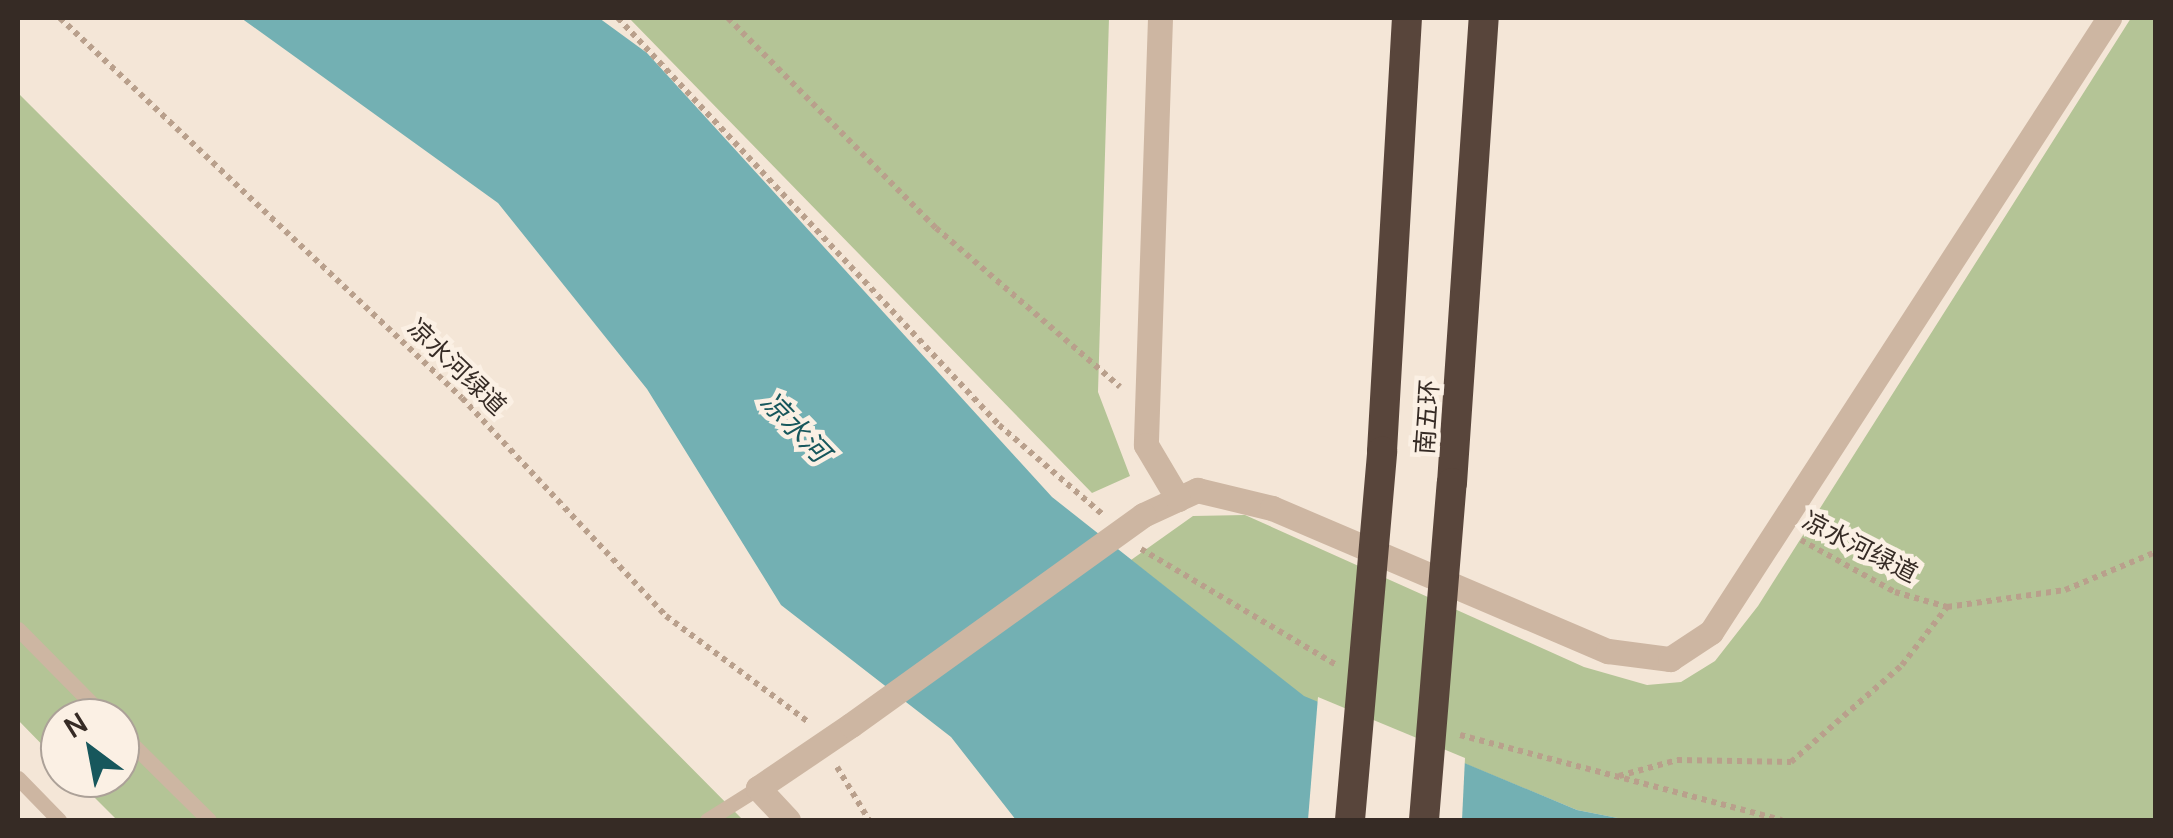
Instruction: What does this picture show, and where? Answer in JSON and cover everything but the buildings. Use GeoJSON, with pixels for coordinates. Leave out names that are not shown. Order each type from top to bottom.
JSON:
{"type":"FeatureCollection","features":[{"type":"Feature","properties":{"kind":"highway","name":"南五环"},"geometry":{"type":"LineString","coordinates":[[1350,820],[1382,451],[1407,18]]}},
{"type":"Feature","properties":{"kind":"highway","name":"南五环"},"geometry":{"type":"LineString","coordinates":[[1424,820],[1484,18]]}},
{"type":"Feature","properties":{"kind":"street"},"geometry":{"type":"LineString","coordinates":[[1160,18],[1146,444],[1178,499]]}},
{"type":"Feature","properties":{"kind":"street"},"geometry":{"type":"LineString","coordinates":[[788,820],[758,788],[1143,515],[1197,490],[1272,508],[1608,651],[1670,658],[1710,632],[2109,18]]}},
{"type":"Feature","properties":{"kind":"lane"},"geometry":{"type":"LineString","coordinates":[[18,629],[86,698]]}},
{"type":"Feature","properties":{"kind":"lane"},"geometry":{"type":"LineString","coordinates":[[140,752],[209,820]]}},
{"type":"Feature","properties":{"kind":"lane"},"geometry":{"type":"LineString","coordinates":[[18,778],[60,820]]}},
{"type":"Feature","properties":{"kind":"lane"},"geometry":{"type":"LineString","coordinates":[[707,820],[758,788]]}},
{"type":"Feature","properties":{"kind":"path","name":"凉水河绿道"},"geometry":{"type":"LineString","coordinates":[[60,18],[462,398],[666,616],[841,732]]}},
{"type":"Feature","properties":{"kind":"path"},"geometry":{"type":"LineString","coordinates":[[618,18],[999,424],[1116,527]]}},
{"type":"Feature","properties":{"kind":"path"},"geometry":{"type":"LineString","coordinates":[[728,18],[936,228],[1146,410]]}},
{"type":"Feature","properties":{"kind":"path","name":"凉水河绿道"},"geometry":{"type":"LineString","coordinates":[[1778,528],[1894,592],[1947,607],[2065,590],[2156,552]]}},
{"type":"Feature","properties":{"kind":"path"},"geometry":{"type":"LineString","coordinates":[[1131,540],[1160,565],[1342,668]]}},
{"type":"Feature","properties":{"kind":"path"},"geometry":{"type":"LineString","coordinates":[[1618,776],[1676,760],[1791,762],[1902,666],[1947,607]]}},
{"type":"Feature","properties":{"kind":"path"},"geometry":{"type":"LineString","coordinates":[[1442,725],[1475,744],[1618,776],[1782,820]]}},
{"type":"Feature","properties":{"kind":"path"},"geometry":{"type":"LineString","coordinates":[[841,732],[842,784],[870,820]]}},
{"type":"Feature","properties":{"kind":"green space"},"geometry":{"type":"Polygon","coordinates":[[[629,18],[1109,18],[1098,392],[1130,476],[1092,493],[629,18]]]}},
{"type":"Feature","properties":{"kind":"green space"},"geometry":{"type":"Polygon","coordinates":[[[2131,18],[2155,18],[2155,820],[1628,820],[1577,810],[1304,697],[1131,560],[1193,516],[1245,515],[1584,667],[1647,685],[1681,682],[1715,661],[1758,606],[2131,18]]]}},
{"type":"Feature","properties":{"kind":"green space"},"geometry":{"type":"Polygon","coordinates":[[[18,93],[743,820],[117,820],[95,798],[140,798],[140,698],[40,698],[40,743],[18,720],[18,93]]]}},
{"type":"Feature","properties":{"kind":"water","name":"凉水河"},"geometry":{"type":"Polygon","coordinates":[[[241,18],[599,18],[647,53],[1052,497],[1304,696],[1577,810],[1628,820],[1016,820],[951,737],[781,605],[647,389],[498,203],[241,18]]]}},
{"type":"Feature","properties":{"kind":"pier"},"geometry":{"type":"Polygon","coordinates":[[[1318,697],[1465,758],[1462,820],[1308,820],[1318,697]]]}}]}
